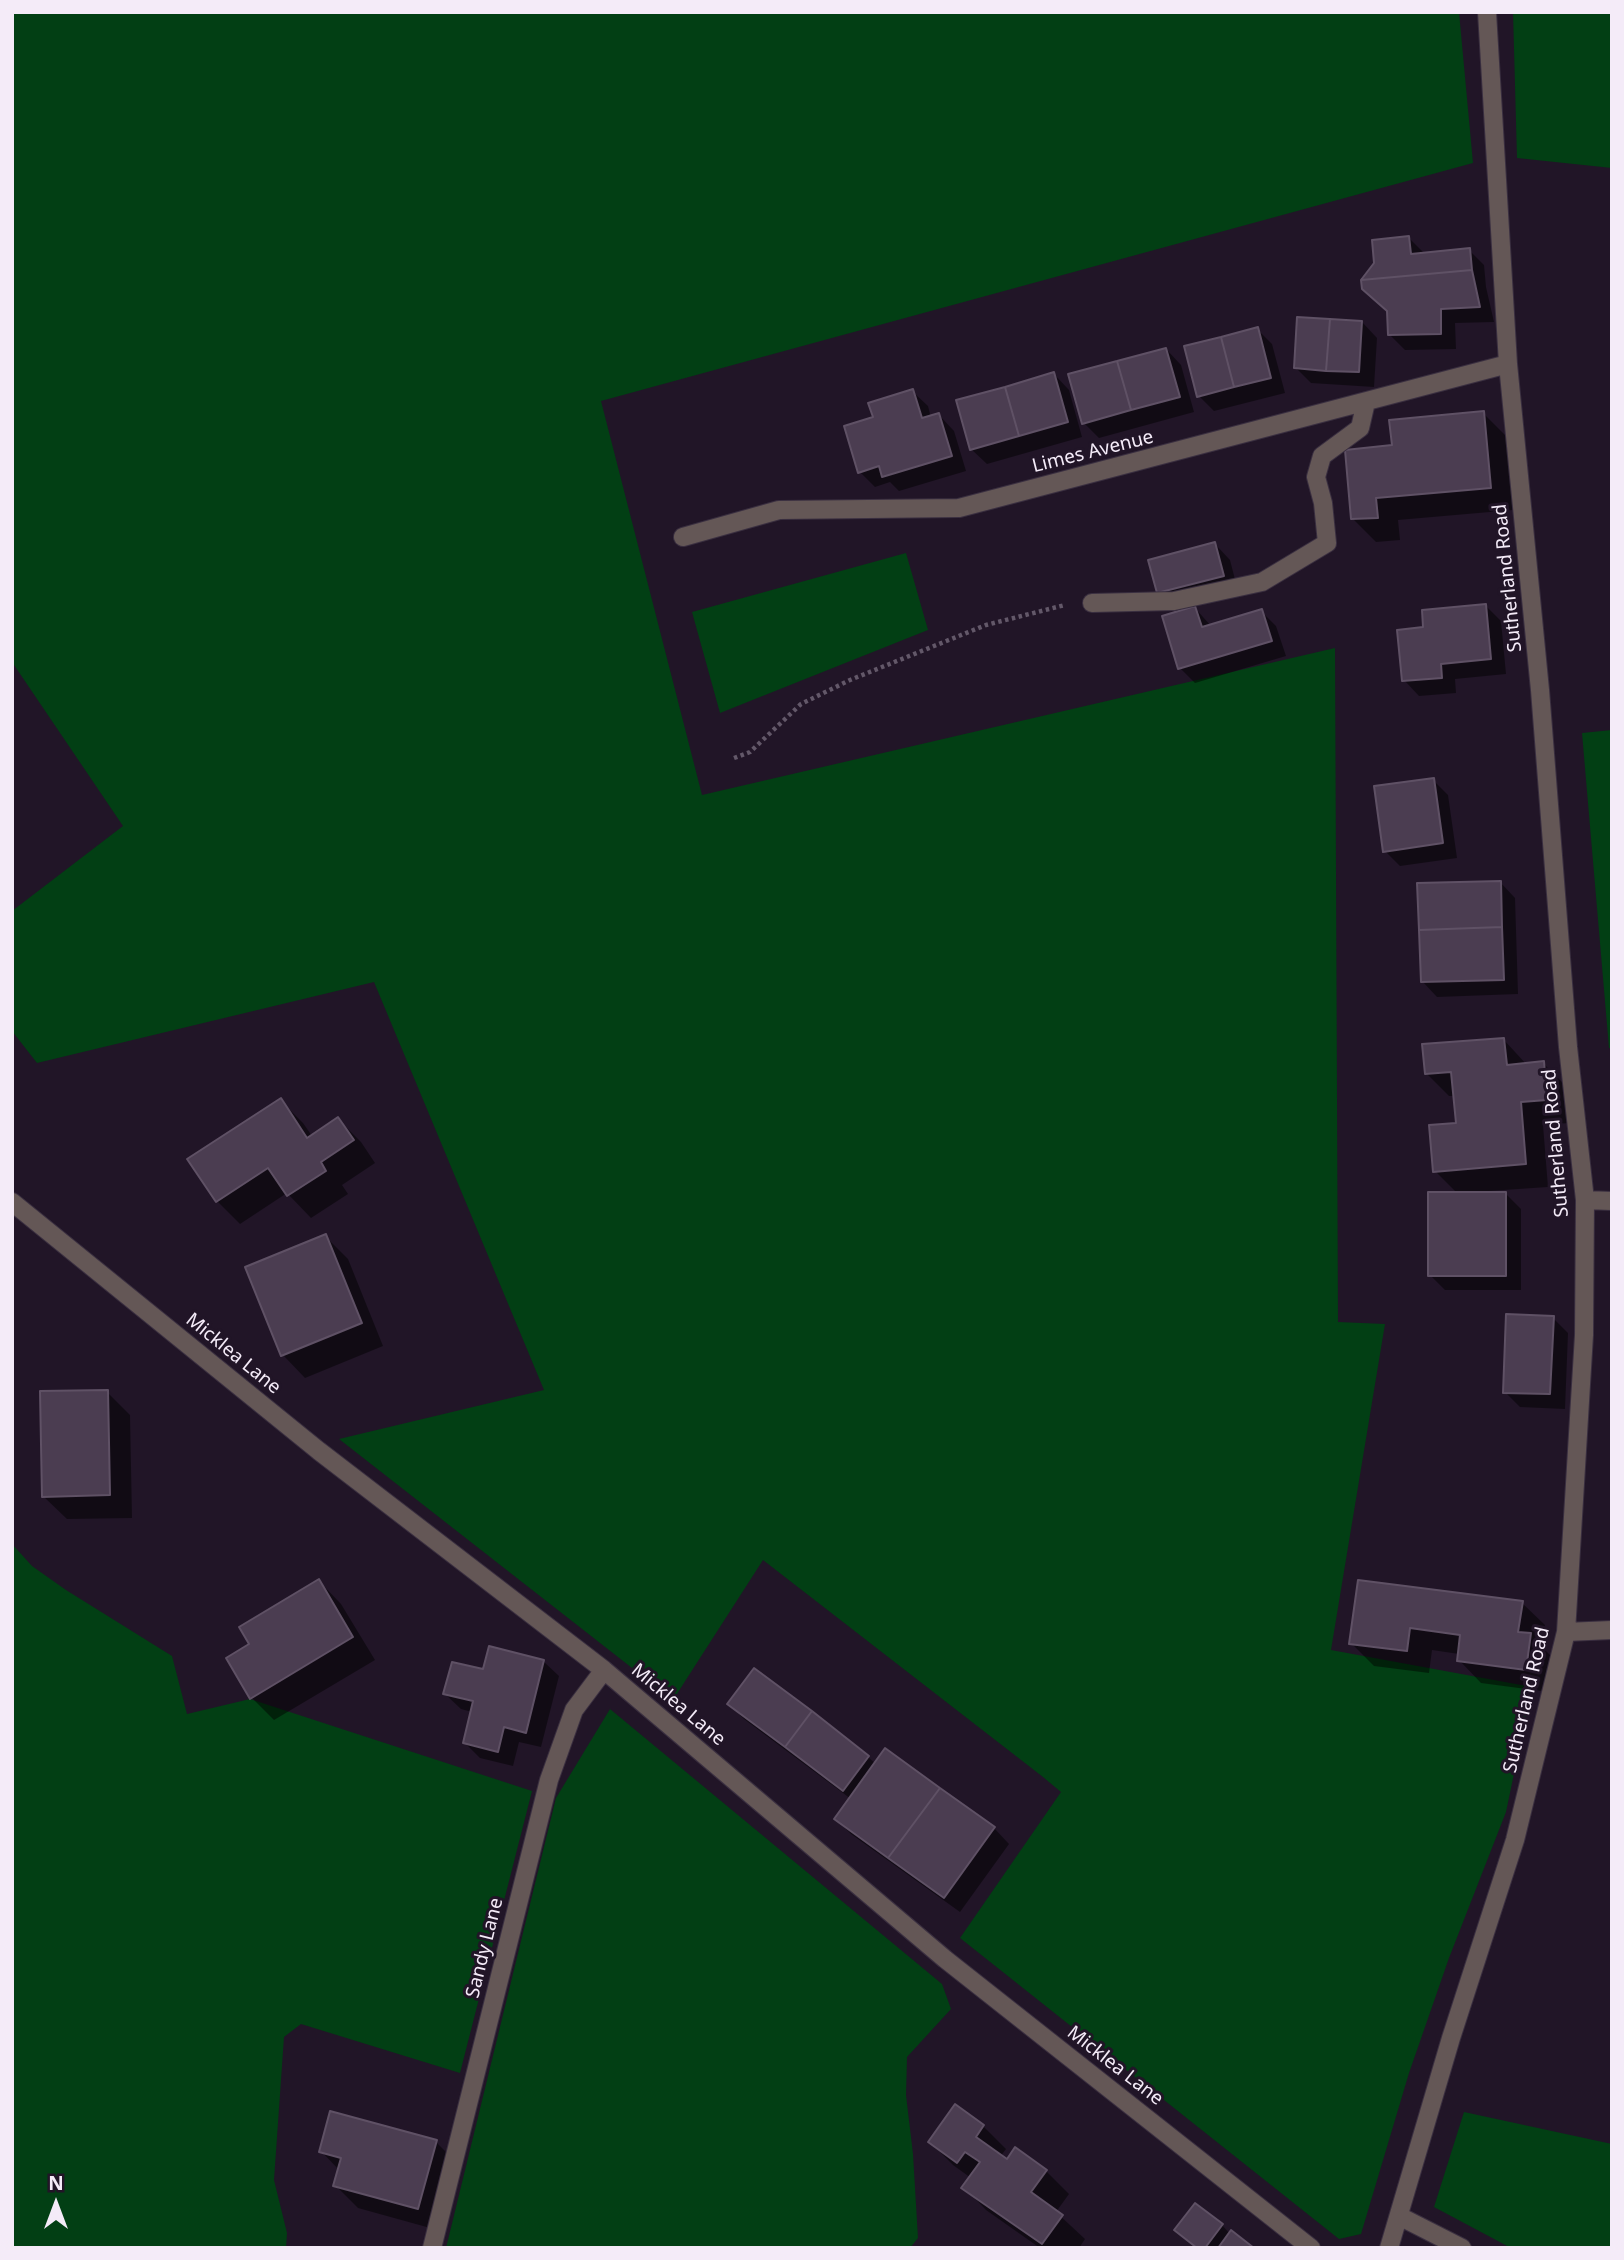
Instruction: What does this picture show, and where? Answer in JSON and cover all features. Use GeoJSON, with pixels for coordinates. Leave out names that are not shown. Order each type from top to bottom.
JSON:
{"type":"FeatureCollection","features":[{"type":"Feature","properties":{"kind":"street","name":"Sutherland Road"},"geometry":{"type":"LineString","coordinates":[[1389,2248],[1451,2038],[1515,1840],[1566,1632],[1584,1335],[1585,1199],[1568,1047],[1540,690],[1508,364],[1487,12]]}},
{"type":"Feature","properties":{"kind":"street","name":"Limes Avenue"},"geometry":{"type":"LineString","coordinates":[[683,537],[779,510],[959,508],[1508,364]]}},
{"type":"Feature","properties":{"kind":"street"},"geometry":{"type":"LineString","coordinates":[[1092,603],[1174,601],[1262,582],[1327,543],[1323,503],[1316,477],[1322,456],[1360,428],[1366,402]]}},
{"type":"Feature","properties":{"kind":"street"},"geometry":{"type":"LineString","coordinates":[[1585,1199],[1612,1202]]}},
{"type":"Feature","properties":{"kind":"street","name":"Micklea Lane"},"geometry":{"type":"LineString","coordinates":[[12,1202],[319,1451],[604,1670],[945,1959],[1311,2248]]}},
{"type":"Feature","properties":{"kind":"street"},"geometry":{"type":"LineString","coordinates":[[1566,1632],[1612,1630]]}},
{"type":"Feature","properties":{"kind":"street","name":"Sandy Lane"},"geometry":{"type":"LineString","coordinates":[[432,2248],[549,1780],[574,1710],[604,1670]]}},
{"type":"Feature","properties":{"kind":"street"},"geometry":{"type":"LineString","coordinates":[[1399,2216],[1462,2248]]}},
{"type":"Feature","properties":{"kind":"path"},"geometry":{"type":"LineString","coordinates":[[734,758],[750,752],[801,704],[850,680],[986,625],[1061,606],[1092,603]]}},
{"type":"Feature","properties":{"kind":"green space"},"geometry":{"type":"Polygon","coordinates":[[[12,12],[1459,12],[1473,163],[601,401],[702,795],[1335,648],[1338,1322],[1385,1324],[1331,1650],[1532,1687],[1506,1812],[1449,1958],[1409,2073],[1361,2234],[1339,2239],[960,1938],[1061,1792],[1043,1777],[763,1560],[673,1700],[339,1439],[544,1390],[374,982],[37,1063],[12,1031],[12,911],[123,826],[12,662],[12,12]]]}},
{"type":"Feature","properties":{"kind":"green space"},"geometry":{"type":"Polygon","coordinates":[[[1513,12],[1612,12],[1612,168],[1517,158],[1513,12]]]}},
{"type":"Feature","properties":{"kind":"green space"},"geometry":{"type":"Polygon","coordinates":[[[906,553],[928,630],[720,713],[692,612],[906,553]]]}},
{"type":"Feature","properties":{"kind":"green space"},"geometry":{"type":"Polygon","coordinates":[[[1612,730],[1612,1048],[1609,1048],[1582,733],[1612,730]]]}},
{"type":"Feature","properties":{"kind":"green space"},"geometry":{"type":"Polygon","coordinates":[[[12,1544],[32,1566],[66,1590],[172,1656],[187,1714],[250,1699],[532,1791],[460,2073],[301,2024],[284,2037],[274,2180],[287,2233],[286,2248],[12,2248],[12,1544]]]}},
{"type":"Feature","properties":{"kind":"green space"},"geometry":{"type":"Polygon","coordinates":[[[610,1709],[942,1984],[951,2009],[907,2057],[906,2095],[918,2238],[910,2248],[446,2248],[556,1798],[610,1709]]]}},
{"type":"Feature","properties":{"kind":"green space"},"geometry":{"type":"Polygon","coordinates":[[[1464,2112],[1612,2144],[1612,2248],[1511,2248],[1434,2207],[1464,2112]]]}},
{"type":"Feature","properties":{"kind":"building"},"geometry":{"type":"Polygon","coordinates":[[[1409,236],[1411,254],[1470,248],[1472,270],[1361,280],[1374,263],[1372,240],[1409,236]]]}},
{"type":"Feature","properties":{"kind":"building"},"geometry":{"type":"Polygon","coordinates":[[[1472,270],[1480,307],[1441,309],[1441,334],[1388,335],[1387,311],[1362,289],[1361,280],[1472,270]]]}},
{"type":"Feature","properties":{"kind":"building"},"geometry":{"type":"Polygon","coordinates":[[[1297,317],[1330,319],[1326,371],[1294,368],[1297,317]]]}},
{"type":"Feature","properties":{"kind":"building"},"geometry":{"type":"Polygon","coordinates":[[[1330,319],[1362,321],[1359,372],[1326,371],[1330,319]]]}},
{"type":"Feature","properties":{"kind":"building"},"geometry":{"type":"Polygon","coordinates":[[[1258,327],[1271,378],[1234,387],[1221,337],[1258,327]]]}},
{"type":"Feature","properties":{"kind":"building"},"geometry":{"type":"Polygon","coordinates":[[[1221,337],[1234,387],[1197,397],[1184,346],[1221,337]]]}},
{"type":"Feature","properties":{"kind":"building"},"geometry":{"type":"Polygon","coordinates":[[[1166,348],[1180,397],[1131,410],[1117,361],[1166,348]]]}},
{"type":"Feature","properties":{"kind":"building"},"geometry":{"type":"Polygon","coordinates":[[[1117,361],[1131,410],[1082,424],[1068,374],[1117,361]]]}},
{"type":"Feature","properties":{"kind":"building"},"geometry":{"type":"Polygon","coordinates":[[[1054,372],[1068,422],[1019,436],[1005,387],[1054,372]]]}},
{"type":"Feature","properties":{"kind":"building"},"geometry":{"type":"Polygon","coordinates":[[[1005,387],[1019,436],[970,450],[956,400],[1005,387]]]}},
{"type":"Feature","properties":{"kind":"building"},"geometry":{"type":"Polygon","coordinates":[[[913,389],[922,418],[939,413],[952,456],[882,477],[879,466],[858,473],[844,426],[873,417],[868,403],[913,389]]]}},
{"type":"Feature","properties":{"kind":"building"},"geometry":{"type":"Polygon","coordinates":[[[1484,411],[1491,488],[1376,498],[1378,518],[1351,519],[1345,450],[1392,445],[1389,420],[1484,411]]]}},
{"type":"Feature","properties":{"kind":"building"},"geometry":{"type":"Polygon","coordinates":[[[1215,542],[1224,576],[1157,593],[1148,560],[1215,542]]]}},
{"type":"Feature","properties":{"kind":"building"},"geometry":{"type":"Polygon","coordinates":[[[1486,604],[1491,659],[1441,664],[1442,678],[1402,681],[1397,630],[1423,627],[1422,610],[1486,604]]]}},
{"type":"Feature","properties":{"kind":"building"},"geometry":{"type":"Polygon","coordinates":[[[1195,606],[1202,627],[1262,609],[1272,641],[1178,669],[1162,616],[1195,606]]]}},
{"type":"Feature","properties":{"kind":"building"},"geometry":{"type":"Polygon","coordinates":[[[1434,778],[1443,843],[1383,852],[1374,786],[1434,778]]]}},
{"type":"Feature","properties":{"kind":"building"},"geometry":{"type":"Polygon","coordinates":[[[1501,881],[1502,927],[1419,930],[1417,883],[1501,881]]]}},
{"type":"Feature","properties":{"kind":"building"},"geometry":{"type":"Polygon","coordinates":[[[1502,927],[1504,980],[1421,982],[1419,930],[1502,927]]]}},
{"type":"Feature","properties":{"kind":"building"},"geometry":{"type":"Polygon","coordinates":[[[1504,1038],[1507,1065],[1544,1061],[1547,1100],[1521,1102],[1526,1164],[1433,1172],[1429,1125],[1456,1123],[1451,1072],[1425,1074],[1422,1044],[1504,1038]]]}},
{"type":"Feature","properties":{"kind":"building"},"geometry":{"type":"Polygon","coordinates":[[[281,1098],[307,1138],[338,1117],[354,1140],[321,1162],[326,1171],[287,1196],[268,1168],[216,1202],[187,1159],[281,1098]]]}},
{"type":"Feature","properties":{"kind":"building"},"geometry":{"type":"Polygon","coordinates":[[[1428,1192],[1506,1192],[1506,1276],[1428,1276],[1428,1192]]]}},
{"type":"Feature","properties":{"kind":"building"},"geometry":{"type":"Polygon","coordinates":[[[326,1234],[362,1323],[281,1356],[245,1267],[326,1234]]]}},
{"type":"Feature","properties":{"kind":"building"},"geometry":{"type":"Polygon","coordinates":[[[1506,1314],[1554,1316],[1550,1394],[1503,1393],[1506,1314]]]}},
{"type":"Feature","properties":{"kind":"building"},"geometry":{"type":"Polygon","coordinates":[[[108,1390],[110,1495],[42,1497],[40,1391],[108,1390]]]}},
{"type":"Feature","properties":{"kind":"building"},"geometry":{"type":"Polygon","coordinates":[[[319,1579],[353,1637],[250,1699],[226,1658],[249,1644],[239,1627],[319,1579]]]}},
{"type":"Feature","properties":{"kind":"building"},"geometry":{"type":"Polygon","coordinates":[[[1358,1580],[1523,1601],[1518,1632],[1531,1633],[1526,1670],[1457,1661],[1460,1635],[1410,1628],[1407,1651],[1349,1644],[1358,1580]]]}},
{"type":"Feature","properties":{"kind":"building"},"geometry":{"type":"Polygon","coordinates":[[[489,1646],[544,1660],[526,1733],[504,1727],[498,1752],[463,1743],[473,1701],[443,1694],[452,1662],[483,1669],[489,1646]]]}},
{"type":"Feature","properties":{"kind":"building"},"geometry":{"type":"Polygon","coordinates":[[[754,1668],[812,1711],[785,1747],[727,1704],[754,1668]]]}},
{"type":"Feature","properties":{"kind":"building"},"geometry":{"type":"Polygon","coordinates":[[[812,1711],[869,1756],[843,1791],[785,1747],[812,1711]]]}},
{"type":"Feature","properties":{"kind":"building"},"geometry":{"type":"Polygon","coordinates":[[[885,1748],[940,1788],[888,1858],[834,1819],[885,1748]]]}},
{"type":"Feature","properties":{"kind":"building"},"geometry":{"type":"Polygon","coordinates":[[[940,1788],[995,1827],[944,1898],[888,1858],[940,1788]]]}},
{"type":"Feature","properties":{"kind":"building"},"geometry":{"type":"Polygon","coordinates":[[[955,2104],[984,2125],[976,2137],[1007,2159],[1015,2147],[1047,2170],[1031,2192],[1063,2215],[1042,2244],[961,2188],[980,2162],[965,2152],[957,2163],[928,2142],[955,2104]]]}},
{"type":"Feature","properties":{"kind":"building"},"geometry":{"type":"Polygon","coordinates":[[[330,2111],[437,2140],[418,2209],[333,2186],[341,2158],[319,2152],[330,2111]]]}},
{"type":"Feature","properties":{"kind":"building"},"geometry":{"type":"Polygon","coordinates":[[[1195,2203],[1223,2224],[1205,2248],[1197,2248],[1174,2230],[1195,2203]]]}},
{"type":"Feature","properties":{"kind":"building"},"geometry":{"type":"Polygon","coordinates":[[[1231,2230],[1254,2248],[1218,2248],[1231,2230]]]}}]}
